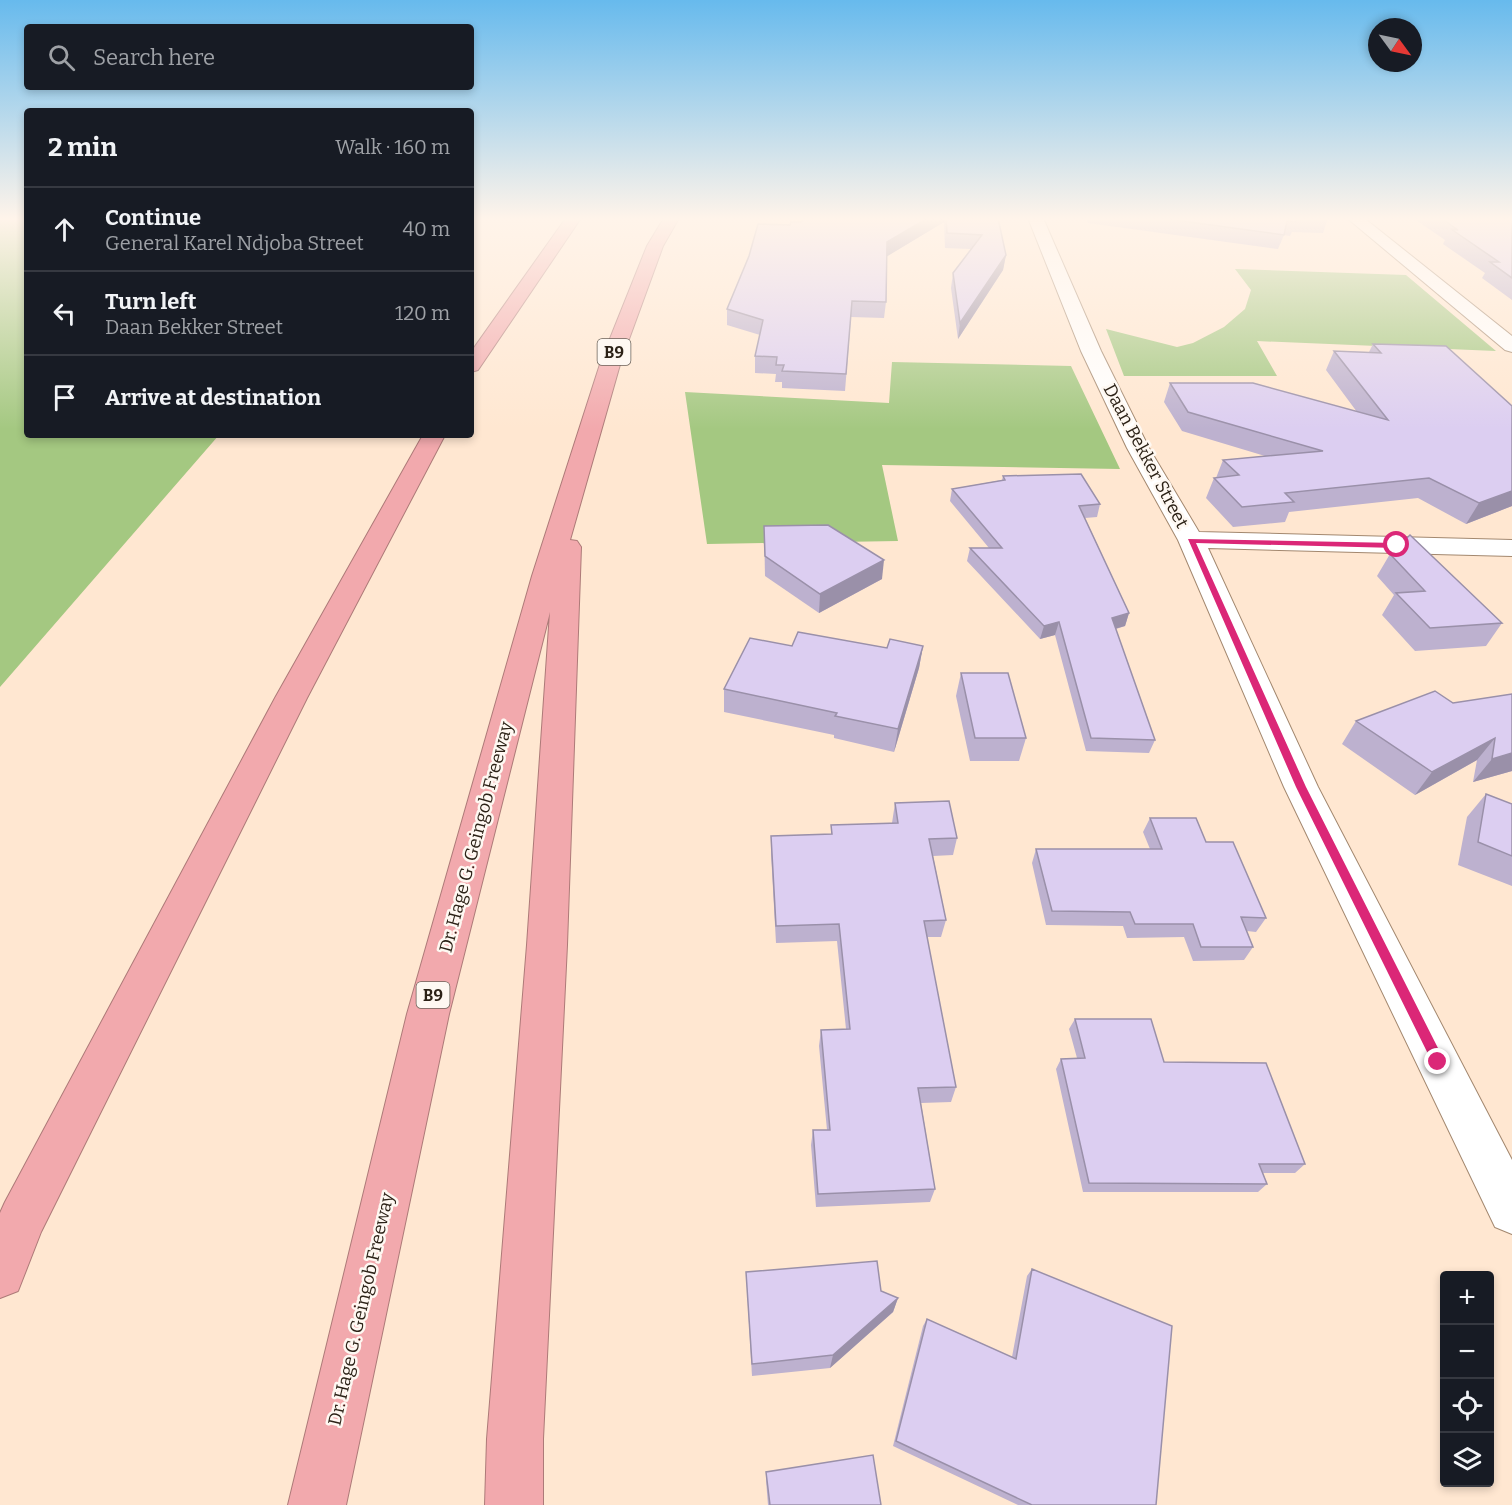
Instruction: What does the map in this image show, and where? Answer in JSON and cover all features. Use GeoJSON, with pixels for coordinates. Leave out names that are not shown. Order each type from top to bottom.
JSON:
{"type":"FeatureCollection","features":[{"type":"Feature","properties":{"kind":"highway"},"geometry":{"type":"LineString","coordinates":[[474,362],[525,288]]}},
{"type":"Feature","properties":{"kind":"highway","name":"Dr. Hage G. Geingob Freeway"},"geometry":{"type":"LineString","coordinates":[[317,1505],[428,1014],[571,491],[611,361],[639,288]]}},
{"type":"Feature","properties":{"kind":"highway"},"geometry":{"type":"LineString","coordinates":[[0,1273],[11,1240],[291,698],[432,438]]}},
{"type":"Feature","properties":{"kind":"highway"},"geometry":{"type":"LineString","coordinates":[[514,1505],[515,1439],[547,945],[571,491]]}},
{"type":"Feature","properties":{"kind":"street","name":"Daan Bekker Street"},"geometry":{"type":"LineString","coordinates":[[1065,288],[1091,351],[1138,448],[1191,540],[1301,787],[1512,1210]]}},
{"type":"Feature","properties":{"kind":"street"},"geometry":{"type":"LineString","coordinates":[[1441,288],[1512,346]]}},
{"type":"Feature","properties":{"kind":"street"},"geometry":{"type":"LineString","coordinates":[[1191,540],[1512,548]]}},
{"type":"Feature","properties":{"kind":"green space"},"geometry":{"type":"Polygon","coordinates":[[[0,288],[24,288],[24,438],[216,438],[0,687],[0,288]]]}},
{"type":"Feature","properties":{"kind":"green space"},"geometry":{"type":"Polygon","coordinates":[[[1250,288],[1422,288],[1496,351],[1257,341],[1277,376],[1124,376],[1106,329],[1177,347],[1193,343],[1224,327],[1245,309],[1250,288]]]}},
{"type":"Feature","properties":{"kind":"green space"},"geometry":{"type":"Polygon","coordinates":[[[892,362],[1071,366],[1120,469],[882,465],[898,541],[707,544],[685,392],[889,403],[892,362]]]}},
{"type":"Feature","properties":{"kind":"building"},"geometry":{"type":"Polygon","coordinates":[[[736,288],[886,288],[886,302],[852,301],[846,374],[782,371],[784,365],[776,365],[777,357],[755,356],[763,320],[727,309],[736,288]]]}},
{"type":"Feature","properties":{"kind":"building"},"geometry":{"type":"Polygon","coordinates":[[[955,288],[984,288],[960,323],[955,288]]]}},
{"type":"Feature","properties":{"kind":"building"},"geometry":{"type":"Polygon","coordinates":[[[1373,344],[1446,346],[1512,406],[1512,491],[1479,503],[1429,478],[1285,493],[1294,502],[1242,507],[1214,478],[1239,475],[1223,460],[1323,451],[1188,412],[1170,383],[1253,383],[1388,420],[1334,351],[1381,353],[1373,344]]]}},
{"type":"Feature","properties":{"kind":"building"},"geometry":{"type":"Polygon","coordinates":[[[1081,474],[1100,504],[1079,506],[1129,613],[1112,618],[1155,740],[1091,738],[1059,622],[1044,626],[970,548],[1002,548],[952,489],[1005,480],[1003,476],[1081,474]]]}},
{"type":"Feature","properties":{"kind":"building"},"geometry":{"type":"Polygon","coordinates":[[[828,525],[884,560],[820,594],[765,556],[764,526],[828,525]]]}},
{"type":"Feature","properties":{"kind":"building"},"geometry":{"type":"Polygon","coordinates":[[[1410,535],[1502,623],[1430,628],[1396,593],[1425,591],[1390,554],[1410,535]]]}},
{"type":"Feature","properties":{"kind":"building"},"geometry":{"type":"Polygon","coordinates":[[[798,632],[887,648],[890,639],[923,646],[898,729],[835,716],[837,713],[724,689],[750,638],[792,646],[798,632]]]}},
{"type":"Feature","properties":{"kind":"building"},"geometry":{"type":"Polygon","coordinates":[[[961,673],[1008,673],[1026,738],[975,738],[961,673]]]}},
{"type":"Feature","properties":{"kind":"building"},"geometry":{"type":"Polygon","coordinates":[[[1435,691],[1453,703],[1512,694],[1512,753],[1492,759],[1495,738],[1432,772],[1356,721],[1435,691]]]}},
{"type":"Feature","properties":{"kind":"building"},"geometry":{"type":"Polygon","coordinates":[[[1486,794],[1512,804],[1512,856],[1478,842],[1486,794]]]}},
{"type":"Feature","properties":{"kind":"building"},"geometry":{"type":"Polygon","coordinates":[[[949,801],[957,838],[929,839],[946,920],[924,921],[956,1087],[918,1088],[935,1189],[818,1194],[813,1130],[830,1130],[821,1030],[850,1029],[839,924],[776,926],[771,836],[832,834],[831,825],[898,823],[895,803],[949,801]]]}},
{"type":"Feature","properties":{"kind":"building"},"geometry":{"type":"Polygon","coordinates":[[[1150,818],[1196,818],[1206,842],[1233,842],[1266,918],[1241,917],[1253,947],[1201,947],[1193,924],[1135,924],[1130,912],[1052,911],[1036,849],[1162,849],[1150,818]]]}},
{"type":"Feature","properties":{"kind":"building"},"geometry":{"type":"Polygon","coordinates":[[[1075,1019],[1151,1019],[1164,1062],[1266,1063],[1305,1164],[1259,1164],[1267,1184],[1089,1183],[1061,1059],[1085,1058],[1075,1019]]]}},
{"type":"Feature","properties":{"kind":"building"},"geometry":{"type":"Polygon","coordinates":[[[877,1261],[881,1291],[898,1298],[833,1355],[752,1364],[746,1272],[877,1261]]]}},
{"type":"Feature","properties":{"kind":"building"},"geometry":{"type":"Polygon","coordinates":[[[1032,1269],[1172,1326],[1156,1505],[1032,1505],[896,1441],[927,1319],[1016,1359],[1032,1269]]]}},
{"type":"Feature","properties":{"kind":"building"},"geometry":{"type":"Polygon","coordinates":[[[873,1455],[881,1505],[770,1505],[766,1472],[873,1455]]]}},
{"type":"Feature","properties":{"kind":"route"},"geometry":{"type":"LineString","coordinates":[[1397,545],[1191,540],[1301,787],[1438,1062]]}}]}
